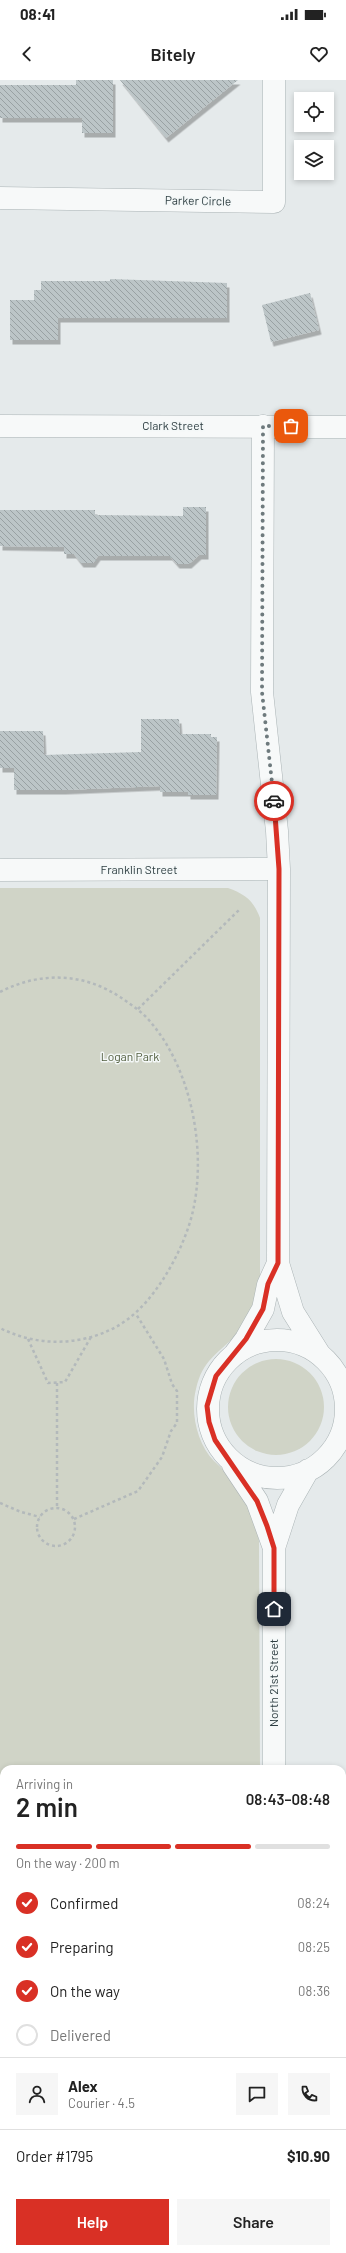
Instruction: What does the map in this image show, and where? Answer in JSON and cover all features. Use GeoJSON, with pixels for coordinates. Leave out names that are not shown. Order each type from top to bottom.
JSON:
{"type":"FeatureCollection","features":[{"type":"Feature","properties":{"kind":"street","name":"Parker Circle"},"geometry":{"type":"LineString","coordinates":[[0,198],[274,202],[274,80]]}},
{"type":"Feature","properties":{"kind":"street","name":"Clark Street"},"geometry":{"type":"LineString","coordinates":[[0,426],[346,427]]}},
{"type":"Feature","properties":{"kind":"street"},"geometry":{"type":"LineString","coordinates":[[229,1460],[251,1473],[266,1478],[291,1477],[308,1470],[322,1462],[341,1443],[346,1403],[343,1383],[330,1365],[320,1355],[293,1312],[278,1263],[279,869],[277,826],[262,692],[263,426]]}},
{"type":"Feature","properties":{"kind":"street","name":"Franklin Street"},"geometry":{"type":"LineString","coordinates":[[0,870],[279,869]]}},
{"type":"Feature","properties":{"kind":"street"},"geometry":{"type":"LineString","coordinates":[[274,1548],[257,1501],[215,1440],[209,1422],[207,1406],[216,1376],[246,1339],[263,1309],[268,1284],[278,1263]]}},
{"type":"Feature","properties":{"kind":"street"},"geometry":{"type":"LineString","coordinates":[[232,1357],[241,1350],[262,1342],[277,1340],[304,1346],[320,1355]]}},
{"type":"Feature","properties":{"kind":"street"},"geometry":{"type":"LineString","coordinates":[[274,1548],[288,1505],[308,1470]]}},
{"type":"Feature","properties":{"kind":"street","name":"North 21st Street"},"geometry":{"type":"LineString","coordinates":[[274,1548],[274,1765]]}},
{"type":"Feature","properties":{"kind":"path"},"geometry":{"type":"LineString","coordinates":[[138,1009],[240,909]]}},
{"type":"Feature","properties":{"kind":"path"},"geometry":{"type":"LineString","coordinates":[[0,992],[33,979],[74,977],[98,985],[138,1009],[154,1025],[178,1067],[190,1104],[195,1126],[197,1158],[196,1188],[192,1215],[182,1242],[170,1269],[155,1291],[136,1314],[124,1324],[91,1337],[61,1342],[28,1338],[0,1328]]}},
{"type":"Feature","properties":{"kind":"path"},"geometry":{"type":"LineString","coordinates":[[74,1518],[138,1491],[162,1457],[172,1431],[177,1423],[177,1391],[172,1384],[164,1359],[136,1314]]}},
{"type":"Feature","properties":{"kind":"path"},"geometry":{"type":"LineString","coordinates":[[28,1338],[48,1382],[65,1382],[91,1337]]}},
{"type":"Feature","properties":{"kind":"path"},"geometry":{"type":"LineString","coordinates":[[57,1382],[57,1508]]}},
{"type":"Feature","properties":{"kind":"path"},"geometry":{"type":"LineString","coordinates":[[0,1503],[22,1512],[40,1517]]}},
{"type":"Feature","properties":{"kind":"path"},"geometry":{"type":"LineString","coordinates":[[57,1508],[64,1509],[74,1518],[75,1530],[73,1536],[64,1545],[57,1546],[50,1545],[41,1538],[37,1527],[40,1517],[46,1511],[57,1508]]}},
{"type":"Feature","properties":{"kind":"green space","name":"Logan Park"},"geometry":{"type":"Polygon","coordinates":[[[0,888],[228,888],[248,899],[255,907],[260,918],[260,1286],[255,1305],[245,1324],[237,1334],[212,1358],[203,1371],[196,1389],[194,1408],[196,1427],[203,1446],[214,1461],[241,1489],[253,1514],[257,1528],[259,1541],[260,1765],[0,1765],[0,888]]]}},
{"type":"Feature","properties":{"kind":"green space"},"geometry":{"type":"Polygon","coordinates":[[[276,1359],[294,1362],[310,1373],[321,1389],[324,1407],[321,1425],[310,1441],[294,1452],[276,1455],[258,1452],[242,1441],[231,1425],[228,1407],[231,1389],[242,1373],[258,1362],[276,1359]]]}},
{"type":"Feature","properties":{"kind":"building"},"geometry":{"type":"Polygon","coordinates":[[[76,80],[113,80],[113,133],[82,133],[82,118],[0,118],[0,85],[76,85],[76,80]]]}},
{"type":"Feature","properties":{"kind":"building"},"geometry":{"type":"Polygon","coordinates":[[[120,80],[238,80],[166,138],[120,80]]]}},
{"type":"Feature","properties":{"kind":"building"},"geometry":{"type":"Polygon","coordinates":[[[110,279],[227,283],[227,318],[58,318],[58,340],[10,340],[10,300],[34,300],[34,290],[41,290],[41,281],[110,281],[110,279]]]}},
{"type":"Feature","properties":{"kind":"building"},"geometry":{"type":"Polygon","coordinates":[[[310,293],[319,330],[271,342],[262,305],[310,293]]]}},
{"type":"Feature","properties":{"kind":"building"},"geometry":{"type":"Polygon","coordinates":[[[183,507],[206,507],[206,555],[199,555],[189,564],[177,564],[170,556],[98,556],[93,563],[81,563],[74,554],[64,554],[64,547],[0,546],[0,510],[95,510],[95,515],[183,516],[183,507]]]}},
{"type":"Feature","properties":{"kind":"building"},"geometry":{"type":"Polygon","coordinates":[[[141,719],[179,719],[180,734],[211,734],[211,737],[217,737],[216,795],[188,795],[188,792],[160,792],[160,786],[63,790],[14,790],[14,768],[0,768],[0,731],[43,731],[44,755],[141,752],[141,719]]]}},
{"type":"Feature","properties":{"kind":"way so far"},"geometry":{"type":"LineString","coordinates":[[274,801],[262,692],[263,426],[291,426]]}},
{"type":"Feature","properties":{"kind":"route"},"geometry":{"type":"LineString","coordinates":[[274,801],[279,869],[278,1263],[268,1284],[263,1309],[246,1339],[216,1376],[207,1406],[209,1422],[215,1440],[224,1455],[242,1477],[257,1501],[267,1526],[274,1548],[274,1609]]}}]}
